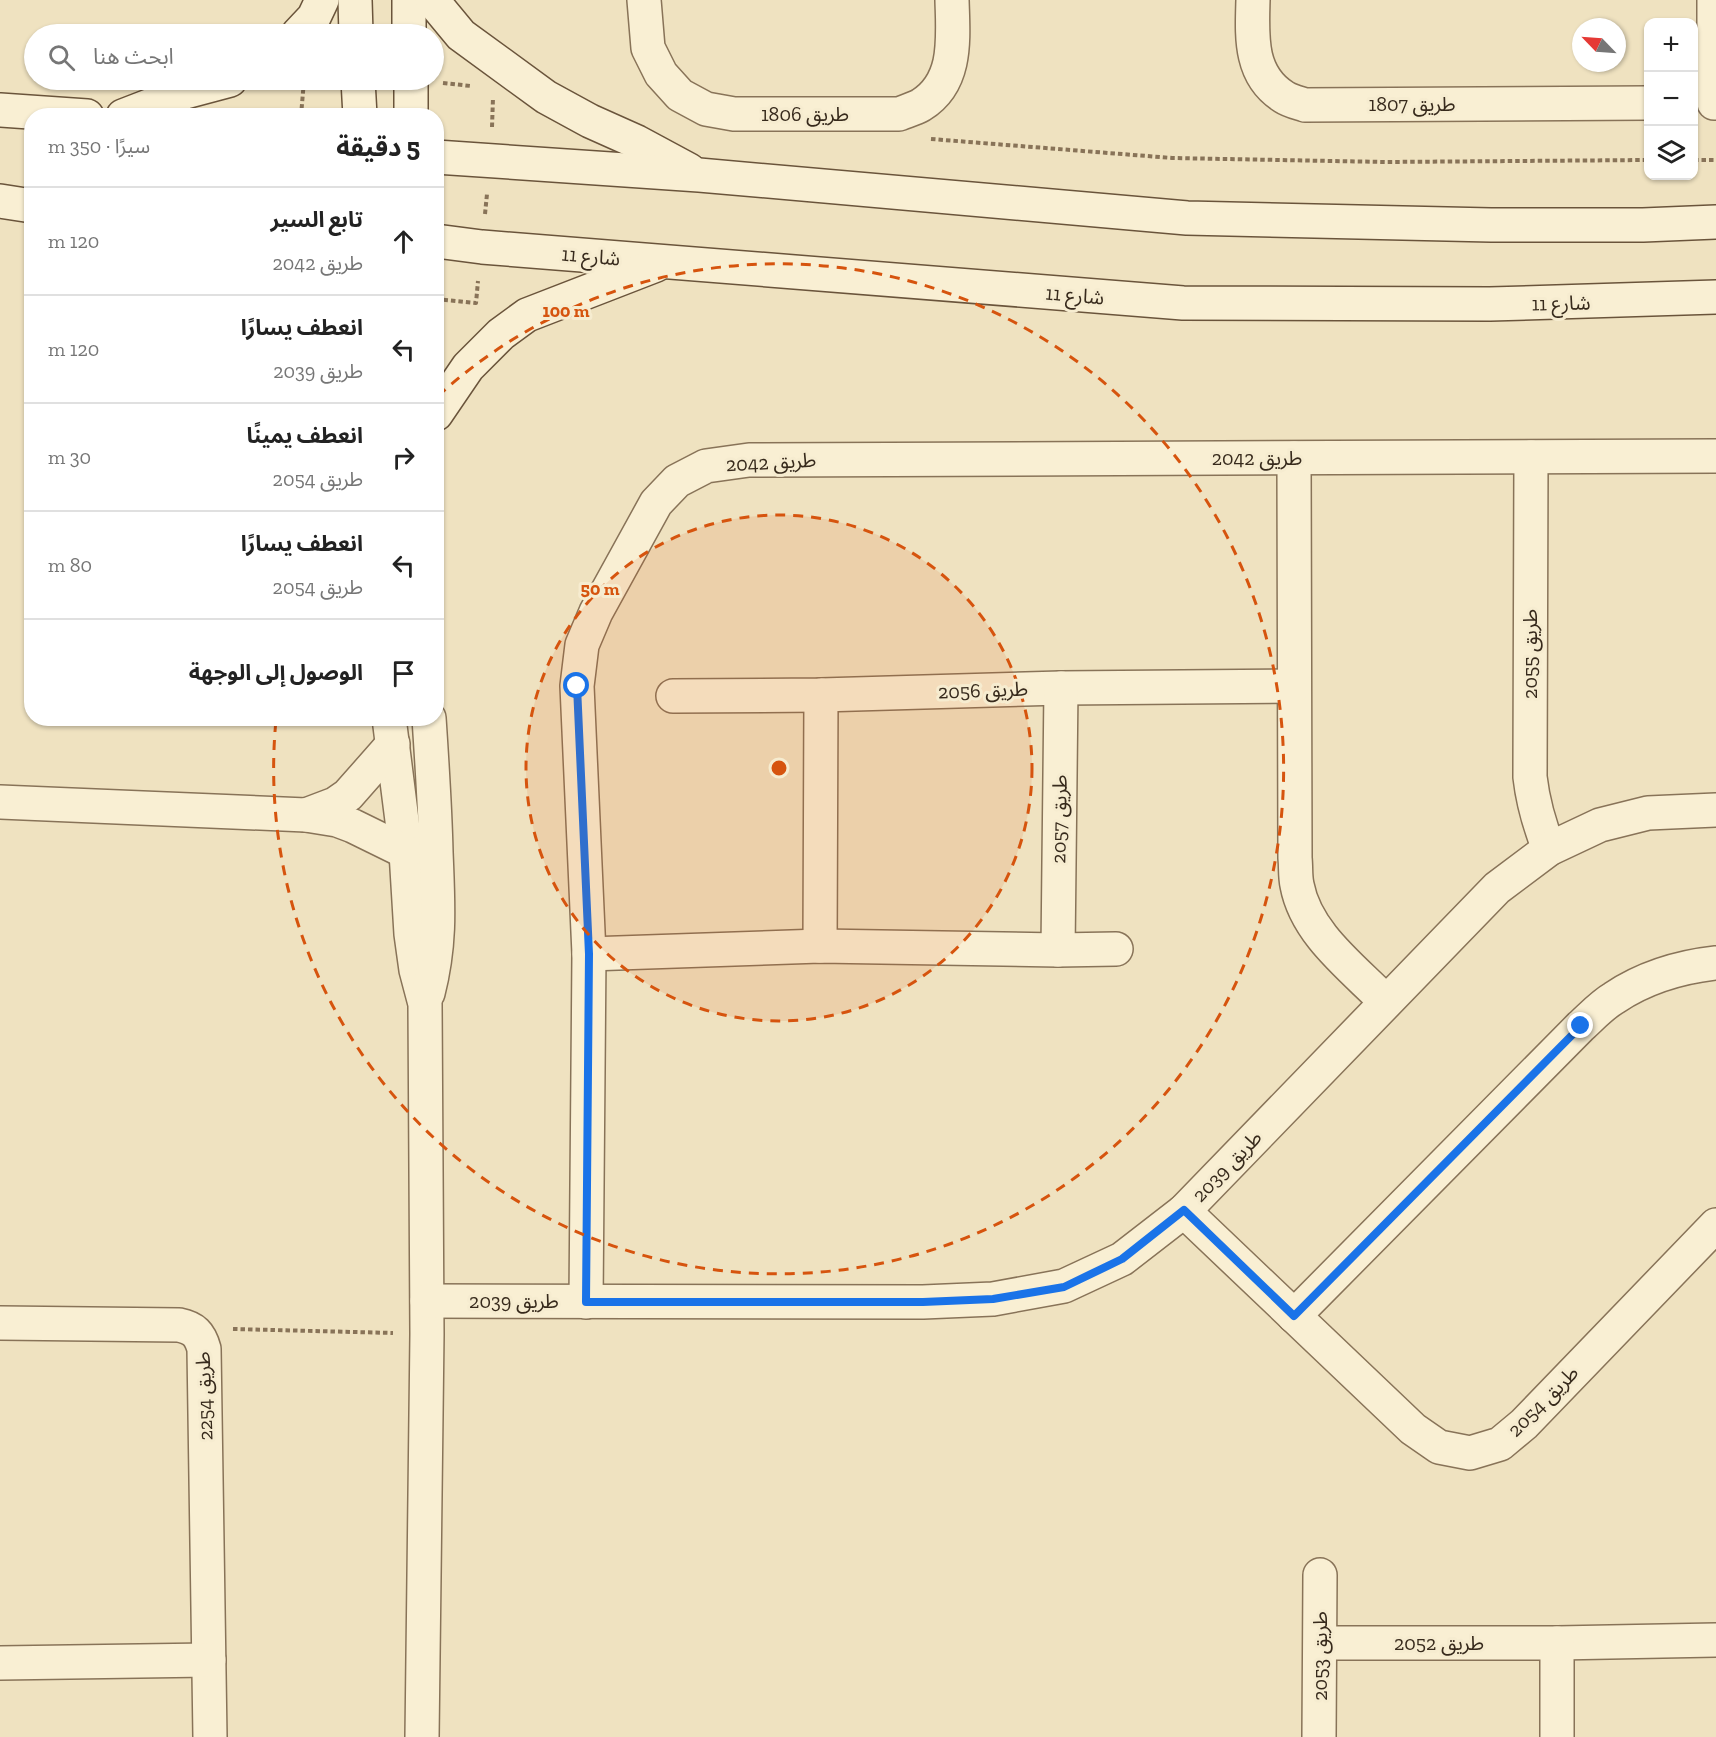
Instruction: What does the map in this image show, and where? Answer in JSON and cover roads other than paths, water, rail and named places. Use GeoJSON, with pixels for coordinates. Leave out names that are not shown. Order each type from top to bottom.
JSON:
{"type":"FeatureCollection","features":[{"type":"Feature","properties":{"kind":"street"},"geometry":{"type":"LineString","coordinates":[[307,24],[314,17],[322,0]]}},
{"type":"Feature","properties":{"kind":"street"},"geometry":{"type":"LineString","coordinates":[[355,0],[356,24]]}},
{"type":"Feature","properties":{"kind":"street"},"geometry":{"type":"LineString","coordinates":[[408,0],[409,24]]}},
{"type":"Feature","properties":{"kind":"street"},"geometry":{"type":"LineString","coordinates":[[432,0],[461,35],[546,97],[699,175]]}},
{"type":"Feature","properties":{"kind":"street","name":"طريق 1806"},"geometry":{"type":"LineString","coordinates":[[644,0],[648,48],[660,74],[680,95],[706,109],[734,114],[899,114],[920,106],[938,90],[949,70],[953,47],[952,0]]}},
{"type":"Feature","properties":{"kind":"street","name":"طريق 1807"},"geometry":{"type":"LineString","coordinates":[[1253,0],[1252,40],[1256,62],[1267,83],[1284,97],[1305,105],[1644,103]]}},
{"type":"Feature","properties":{"kind":"street"},"geometry":{"type":"LineString","coordinates":[[1708,103],[1714,0]]}},
{"type":"Feature","properties":{"kind":"street"},"geometry":{"type":"LineString","coordinates":[[144,108],[192,90]]}},
{"type":"Feature","properties":{"kind":"street"},"geometry":{"type":"LineString","coordinates":[[359,90],[360,108]]}},
{"type":"Feature","properties":{"kind":"street"},"geometry":{"type":"LineString","coordinates":[[411,90],[411,108]]}},
{"type":"Feature","properties":{"kind":"street"},"geometry":{"type":"LineString","coordinates":[[0,110],[24,112]]}},
{"type":"Feature","properties":{"kind":"street"},"geometry":{"type":"LineString","coordinates":[[444,158],[699,175],[1187,218],[1491,225],[1643,225],[1716,222]]}},
{"type":"Feature","properties":{"kind":"street"},"geometry":{"type":"LineString","coordinates":[[0,201],[24,205]]}},
{"type":"Feature","properties":{"kind":"street","name":"شارع 11"},"geometry":{"type":"LineString","coordinates":[[444,241],[482,247],[1183,303],[1490,304],[1716,297]]}},
{"type":"Feature","properties":{"kind":"street"},"geometry":{"type":"LineString","coordinates":[[444,402],[468,367],[501,334],[527,315],[665,262]]}},
{"type":"Feature","properties":{"kind":"street","name":"طريق 2042"},"geometry":{"type":"LineString","coordinates":[[586,1302],[589,954],[577,686],[582,645],[596,612],[656,503],[676,481],[706,466],[749,460],[1716,456]]}},
{"type":"Feature","properties":{"kind":"street","name":"طريق 2055"},"geometry":{"type":"LineString","coordinates":[[1531,457],[1530,777],[1535,809],[1550,849]]}},
{"type":"Feature","properties":{"kind":"street"},"geometry":{"type":"LineString","coordinates":[[1294,458],[1295,858],[1297,886],[1306,913],[1322,936],[1386,1002]]}},
{"type":"Feature","properties":{"kind":"street","name":"طريق 2056"},"geometry":{"type":"LineString","coordinates":[[673,696],[1294,686]]}},
{"type":"Feature","properties":{"kind":"street","name":"طريق 2057"},"geometry":{"type":"LineString","coordinates":[[1058,951],[1061,688]]}},
{"type":"Feature","properties":{"kind":"street"},"geometry":{"type":"LineString","coordinates":[[820,946],[821,695]]}},
{"type":"Feature","properties":{"kind":"street"},"geometry":{"type":"LineString","coordinates":[[425,1004],[435,968],[439,932],[435,800],[430,726]]}},
{"type":"Feature","properties":{"kind":"street"},"geometry":{"type":"LineString","coordinates":[[306,815],[335,804],[348,795],[391,731]]}},
{"type":"Feature","properties":{"kind":"street"},"geometry":{"type":"LineString","coordinates":[[391,731],[405,852],[411,934],[416,970],[425,1004],[427,1334],[422,1737]]}},
{"type":"Feature","properties":{"kind":"street"},"geometry":{"type":"LineString","coordinates":[[0,802],[306,815],[337,820],[405,852]]}},
{"type":"Feature","properties":{"kind":"street","name":"طريق 2039"},"geometry":{"type":"LineString","coordinates":[[427,1301],[923,1302],[993,1299],[1064,1287],[1122,1259],[1184,1210],[1497,888],[1550,849],[1600,825],[1648,813],[1716,810]]}},
{"type":"Feature","properties":{"kind":"street"},"geometry":{"type":"LineString","coordinates":[[589,954],[820,946],[1058,951],[1116,949]]}},
{"type":"Feature","properties":{"kind":"street"},"geometry":{"type":"LineString","coordinates":[[1294,1316],[1581,1026],[1611,999],[1643,981],[1716,963]]}},
{"type":"Feature","properties":{"kind":"street","name":"طريق 2054"},"geometry":{"type":"LineString","coordinates":[[1184,1210],[1413,1430],[1439,1447],[1470,1453],[1500,1444],[1524,1424],[1716,1225]]}},
{"type":"Feature","properties":{"kind":"street","name":"طريق 2254"},"geometry":{"type":"LineString","coordinates":[[0,1323],[179,1325],[190,1328],[200,1337],[204,1349],[210,1737]]}},
{"type":"Feature","properties":{"kind":"street","name":"طريق 2053"},"geometry":{"type":"LineString","coordinates":[[1319,1737],[1320,1575]]}},
{"type":"Feature","properties":{"kind":"street","name":"طريق 2052"},"geometry":{"type":"LineString","coordinates":[[1321,1643],[1716,1640]]}},
{"type":"Feature","properties":{"kind":"street"},"geometry":{"type":"LineString","coordinates":[[1557,1643],[1557,1737]]}},
{"type":"Feature","properties":{"kind":"street"},"geometry":{"type":"LineString","coordinates":[[0,1663],[209,1660]]}}]}
